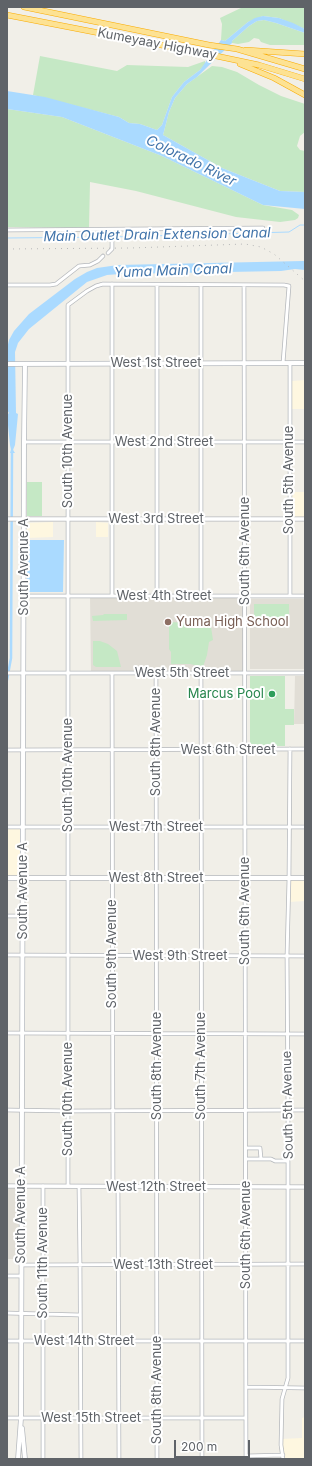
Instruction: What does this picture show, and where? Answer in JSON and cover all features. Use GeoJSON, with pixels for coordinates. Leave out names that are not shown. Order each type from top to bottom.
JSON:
{"type":"FeatureCollection","features":[{"type":"Feature","properties":{"kind":"highway","name":"Kumeyaay Highway"},"geometry":{"type":"LineString","coordinates":[[24,7],[209,45],[237,49],[305,69]]}},
{"type":"Feature","properties":{"kind":"highway","name":"Kumeyaay Highway"},"geometry":{"type":"LineString","coordinates":[[7,15],[259,65],[305,79]]}},
{"type":"Feature","properties":{"kind":"highway"},"geometry":{"type":"LineString","coordinates":[[237,49],[305,54]]}},
{"type":"Feature","properties":{"kind":"highway"},"geometry":{"type":"LineString","coordinates":[[230,60],[274,78],[305,95]]}},
{"type":"Feature","properties":{"kind":"main road","name":"West 1st Street"},"geometry":{"type":"LineString","coordinates":[[7,364],[305,364]]}},
{"type":"Feature","properties":{"kind":"main road","name":"South Avenue A"},"geometry":{"type":"LineString","coordinates":[[18,1459],[21,1418],[25,364]]}},
{"type":"Feature","properties":{"kind":"main road","name":"West 8th Street"},"geometry":{"type":"LineString","coordinates":[[7,878],[305,878]]}},
{"type":"Feature","properties":{"kind":"main road","name":"South Avenue A"},"geometry":{"type":"LineString","coordinates":[[21,1418],[25,1459]]}},
{"type":"Feature","properties":{"kind":"street"},"geometry":{"type":"LineString","coordinates":[[7,230],[112,232],[263,228]]}},
{"type":"Feature","properties":{"kind":"street"},"geometry":{"type":"LineString","coordinates":[[108,253],[112,249],[112,232]]}},
{"type":"Feature","properties":{"kind":"street"},"geometry":{"type":"LineString","coordinates":[[7,285],[56,284],[79,266],[90,265],[98,261],[103,256]]}},
{"type":"Feature","properties":{"kind":"street"},"geometry":{"type":"LineString","coordinates":[[112,596],[112,284],[289,286],[283,364]]}},
{"type":"Feature","properties":{"kind":"street","name":"South 10th Avenue"},"geometry":{"type":"LineString","coordinates":[[68,1186],[68,304],[96,286],[112,284]]}},
{"type":"Feature","properties":{"kind":"street"},"geometry":{"type":"LineString","coordinates":[[155,596],[157,592],[157,285]]}},
{"type":"Feature","properties":{"kind":"street"},"geometry":{"type":"LineString","coordinates":[[201,285],[201,596]]}},
{"type":"Feature","properties":{"kind":"street","name":"South 6th Avenue"},"geometry":{"type":"LineString","coordinates":[[244,285],[246,1457]]}},
{"type":"Feature","properties":{"kind":"street","name":"South 5th Avenue"},"geometry":{"type":"LineString","coordinates":[[290,364],[290,596]]}},
{"type":"Feature","properties":{"kind":"street","name":"West 2nd Street"},"geometry":{"type":"LineString","coordinates":[[24,442],[305,442]]}},
{"type":"Feature","properties":{"kind":"street","name":"West 3rd Street"},"geometry":{"type":"LineString","coordinates":[[7,519],[305,519]]}},
{"type":"Feature","properties":{"kind":"street","name":"West 4th Street"},"geometry":{"type":"LineString","coordinates":[[24,596],[305,596]]}},
{"type":"Feature","properties":{"kind":"street","name":"West 5th Street"},"geometry":{"type":"LineString","coordinates":[[7,673],[305,673]]}},
{"type":"Feature","properties":{"kind":"street","name":"South 9th Avenue"},"geometry":{"type":"LineString","coordinates":[[112,673],[112,1187]]}},
{"type":"Feature","properties":{"kind":"street","name":"South 8th Avenue"},"geometry":{"type":"LineString","coordinates":[[156,673],[157,1459]]}},
{"type":"Feature","properties":{"kind":"street","name":"South 7th Avenue"},"geometry":{"type":"LineString","coordinates":[[201,673],[202,1459]]}},
{"type":"Feature","properties":{"kind":"street","name":"West 6th Street"},"geometry":{"type":"LineString","coordinates":[[7,750],[305,750]]}},
{"type":"Feature","properties":{"kind":"street","name":"South 5th Avenue"},"geometry":{"type":"LineString","coordinates":[[283,1457],[281,1445],[282,1399],[288,1378],[287,956],[290,750]]}},
{"type":"Feature","properties":{"kind":"street","name":"West 7th Street"},"geometry":{"type":"LineString","coordinates":[[7,827],[305,827]]}},
{"type":"Feature","properties":{"kind":"street"},"geometry":{"type":"LineString","coordinates":[[7,916],[22,916]]}},
{"type":"Feature","properties":{"kind":"street","name":"West 9th Street"},"geometry":{"type":"LineString","coordinates":[[7,955],[305,956]]}},
{"type":"Feature","properties":{"kind":"street"},"geometry":{"type":"LineString","coordinates":[[7,1033],[305,1034]]}},
{"type":"Feature","properties":{"kind":"street"},"geometry":{"type":"LineString","coordinates":[[7,1110],[305,1110]]}},
{"type":"Feature","properties":{"kind":"street"},"geometry":{"type":"LineString","coordinates":[[246,1148],[260,1148],[261,1159]]}},
{"type":"Feature","properties":{"kind":"street"},"geometry":{"type":"LineString","coordinates":[[246,1159],[288,1161]]}},
{"type":"Feature","properties":{"kind":"street","name":"West 12th Street"},"geometry":{"type":"LineString","coordinates":[[7,1186],[305,1187]]}},
{"type":"Feature","properties":{"kind":"street","name":"South 11th Avenue"},"geometry":{"type":"LineString","coordinates":[[43,1186],[43,1459]]}},
{"type":"Feature","properties":{"kind":"street"},"geometry":{"type":"LineString","coordinates":[[79,1186],[81,1459]]}},
{"type":"Feature","properties":{"kind":"street"},"geometry":{"type":"LineString","coordinates":[[118,1187],[119,1459]]}},
{"type":"Feature","properties":{"kind":"street","name":"West 13th Street"},"geometry":{"type":"LineString","coordinates":[[21,1265],[305,1264]]}},
{"type":"Feature","properties":{"kind":"street"},"geometry":{"type":"LineString","coordinates":[[7,1276],[21,1276]]}},
{"type":"Feature","properties":{"kind":"street"},"geometry":{"type":"LineString","coordinates":[[7,1313],[80,1315]]}},
{"type":"Feature","properties":{"kind":"street","name":"West 14th Street"},"geometry":{"type":"LineString","coordinates":[[7,1342],[305,1341]]}},
{"type":"Feature","properties":{"kind":"street"},"geometry":{"type":"LineString","coordinates":[[246,1387],[305,1388]]}},
{"type":"Feature","properties":{"kind":"street","name":"West 15th Street"},"geometry":{"type":"LineString","coordinates":[[7,1418],[246,1418]]}},
{"type":"Feature","properties":{"kind":"street"},"geometry":{"type":"LineString","coordinates":[[246,1457],[283,1457]]}},
{"type":"Feature","properties":{"kind":"shaded area"},"geometry":{"type":"Polygon","coordinates":[[[305,380],[305,409],[292,409],[292,381],[305,380]]]}},
{"type":"Feature","properties":{"kind":"shaded area"},"geometry":{"type":"Polygon","coordinates":[[[289,492],[305,492],[305,519],[290,519],[289,492]]]}},
{"type":"Feature","properties":{"kind":"shaded area"},"geometry":{"type":"Polygon","coordinates":[[[53,522],[53,537],[27,538],[27,523],[53,522]]]}},
{"type":"Feature","properties":{"kind":"shaded area"},"geometry":{"type":"Polygon","coordinates":[[[96,522],[108,523],[108,537],[96,537],[96,522]]]}},
{"type":"Feature","properties":{"kind":"shaded area","name":"Yuma High School"},"geometry":{"type":"Polygon","coordinates":[[[90,596],[245,596],[245,673],[91,673],[90,596]]]}},
{"type":"Feature","properties":{"kind":"shaded area"},"geometry":{"type":"Polygon","coordinates":[[[250,599],[305,599],[305,669],[250,669],[250,599]]]}},
{"type":"Feature","properties":{"kind":"shaded area"},"geometry":{"type":"Polygon","coordinates":[[[295,676],[305,676],[305,724],[294,724],[295,676]]]}},
{"type":"Feature","properties":{"kind":"shaded area"},"geometry":{"type":"Polygon","coordinates":[[[7,827],[23,827],[23,878],[7,878],[7,827]]]}},
{"type":"Feature","properties":{"kind":"shaded area"},"geometry":{"type":"Polygon","coordinates":[[[289,878],[305,878],[305,901],[289,902],[289,878]]]}},
{"type":"Feature","properties":{"kind":"shaded area"},"geometry":{"type":"Polygon","coordinates":[[[7,1186],[21,1186],[21,1259],[7,1259],[7,1186]]]}},
{"type":"Feature","properties":{"kind":"shaded area"},"geometry":{"type":"Polygon","coordinates":[[[305,1417],[305,1459],[283,1459],[281,1439],[302,1438],[302,1418],[305,1417]]]}},
{"type":"Feature","properties":{"kind":"green space"},"geometry":{"type":"Polygon","coordinates":[[[243,7],[305,7],[305,29],[279,18],[263,16],[248,22],[225,41],[221,40],[222,24],[220,18],[243,7]]]}},
{"type":"Feature","properties":{"kind":"green space"},"geometry":{"type":"Polygon","coordinates":[[[264,20],[305,33],[305,45],[270,45],[254,38],[249,42],[238,44],[232,43],[232,41],[249,26],[257,21],[264,20]]]}},
{"type":"Feature","properties":{"kind":"green space"},"geometry":{"type":"Polygon","coordinates":[[[40,56],[117,71],[127,65],[188,67],[205,61],[205,64],[200,70],[184,82],[172,97],[162,125],[157,130],[140,124],[129,123],[119,117],[33,95],[40,56]]]}},
{"type":"Feature","properties":{"kind":"green space"},"geometry":{"type":"Polygon","coordinates":[[[212,66],[222,67],[237,72],[281,96],[305,104],[305,132],[300,136],[297,146],[300,150],[305,151],[305,192],[280,191],[222,168],[163,135],[169,112],[175,98],[187,84],[212,66]]]}},
{"type":"Feature","properties":{"kind":"green space"},"geometry":{"type":"Polygon","coordinates":[[[7,109],[62,117],[162,156],[263,205],[292,210],[299,215],[298,218],[295,220],[280,222],[236,217],[136,191],[90,182],[89,228],[7,227],[7,109]]]}},
{"type":"Feature","properties":{"kind":"green space"},"geometry":{"type":"Polygon","coordinates":[[[27,482],[42,482],[42,516],[27,516],[27,482]]]}},
{"type":"Feature","properties":{"kind":"green space"},"geometry":{"type":"Polygon","coordinates":[[[254,604],[289,604],[289,621],[254,621],[254,604]]]}},
{"type":"Feature","properties":{"kind":"green space"},"geometry":{"type":"Polygon","coordinates":[[[104,614],[127,614],[127,620],[93,621],[92,616],[104,614]]]}},
{"type":"Feature","properties":{"kind":"green space"},"geometry":{"type":"Polygon","coordinates":[[[169,622],[205,624],[211,627],[213,640],[209,642],[203,667],[190,664],[171,664],[171,652],[169,649],[169,622]]]}},
{"type":"Feature","properties":{"kind":"green space"},"geometry":{"type":"Polygon","coordinates":[[[93,641],[100,641],[108,644],[117,651],[121,667],[96,667],[93,665],[93,641]]]}},
{"type":"Feature","properties":{"kind":"green space"},"geometry":{"type":"Polygon","coordinates":[[[250,676],[285,676],[285,709],[294,709],[294,725],[285,725],[285,746],[250,746],[250,676]]]}},
{"type":"Feature","properties":{"kind":"water","name":"Colorado River"},"geometry":{"type":"Polygon","coordinates":[[[263,16],[279,18],[293,23],[305,29],[305,33],[264,20],[257,21],[249,26],[197,77],[187,84],[175,98],[169,112],[163,135],[222,168],[280,191],[305,192],[305,209],[263,205],[162,156],[62,117],[7,109],[7,91],[45,97],[119,117],[129,123],[140,124],[157,130],[162,125],[172,97],[184,82],[200,70],[221,40],[225,41],[248,22],[263,16]]]}},
{"type":"Feature","properties":{"kind":"water","name":"Yuma Main Canal"},"geometry":{"type":"Polygon","coordinates":[[[305,261],[305,270],[295,269],[281,271],[120,274],[107,275],[87,282],[29,329],[18,343],[15,352],[16,413],[18,414],[15,445],[13,450],[15,453],[10,453],[11,450],[7,415],[9,413],[7,410],[7,349],[9,340],[14,331],[29,314],[75,279],[97,268],[118,265],[305,261]]]}},
{"type":"Feature","properties":{"kind":"water"},"geometry":{"type":"Polygon","coordinates":[[[27,540],[64,540],[63,592],[27,592],[27,540]]]}},
{"type":"Feature","properties":{"kind":"waterway","name":"Main Outlet Drain Extension Canal"},"geometry":{"type":"LineString","coordinates":[[113,237],[289,232],[300,225],[305,225]]}},
{"type":"Feature","properties":{"kind":"waterway","name":"Main Outlet Drain Extension Canal"},"geometry":{"type":"LineString","coordinates":[[7,238],[110,237]]}},
{"type":"Feature","properties":{"kind":"waterway"},"geometry":{"type":"LineString","coordinates":[[7,680],[11,658],[12,450]]}},
{"type":"Feature","properties":{"kind":"railway"},"geometry":{"type":"LineString","coordinates":[[7,249],[131,248],[245,244],[261,247],[274,254],[305,281]]}},
{"type":"Feature","properties":{"kind":"place","name":"Yuma High School"},"geometry":{"type":"Point","coordinates":[168,622]}},
{"type":"Feature","properties":{"kind":"place","name":"Marcus Pool"},"geometry":{"type":"Point","coordinates":[272,694]}}]}
